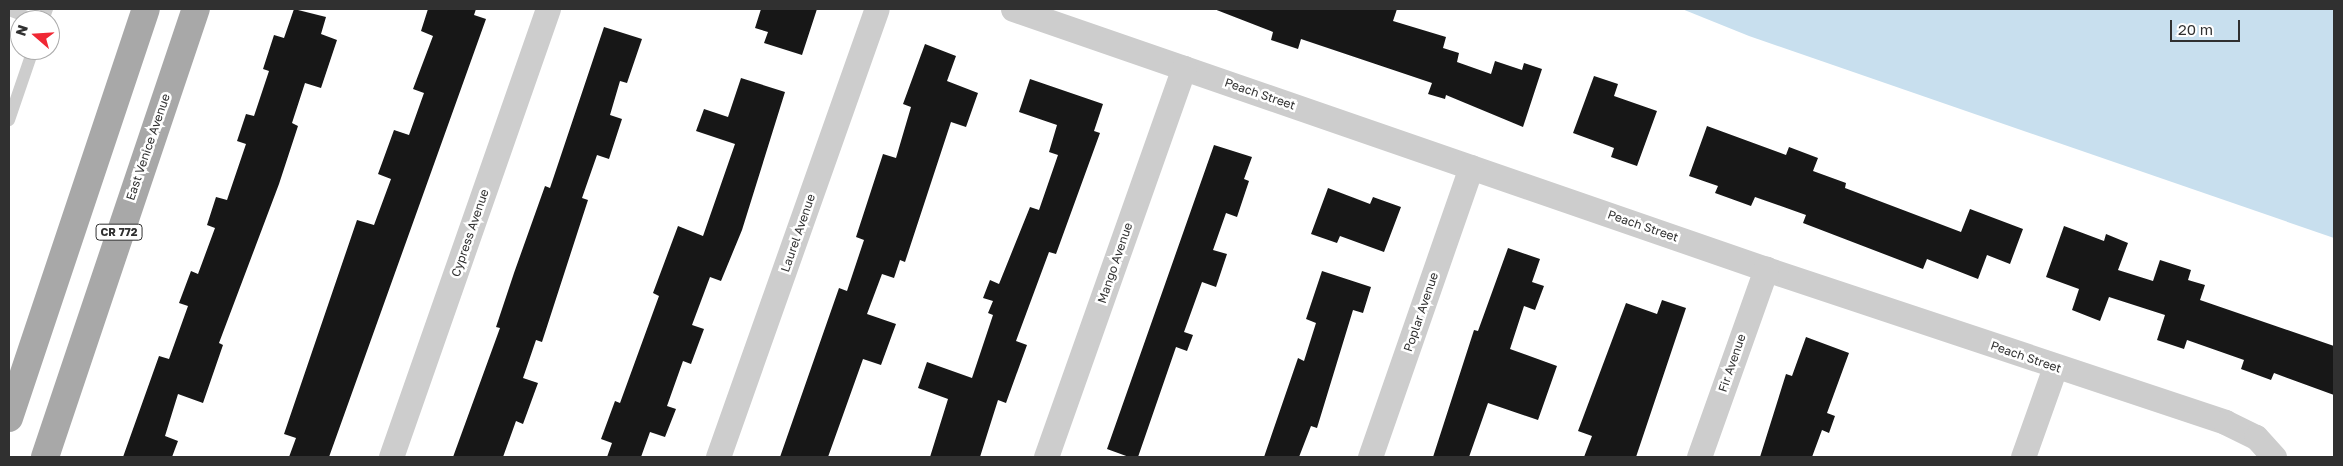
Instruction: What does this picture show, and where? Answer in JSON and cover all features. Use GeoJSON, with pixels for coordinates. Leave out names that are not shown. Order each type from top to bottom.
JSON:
{"type":"FeatureCollection","features":[{"type":"Feature","properties":{"kind":"main road"},"geometry":{"type":"LineString","coordinates":[[9,418],[146,9]]}},
{"type":"Feature","properties":{"kind":"main road","name":"East Venice Avenue"},"geometry":{"type":"LineString","coordinates":[[45,457],[196,9]]}},
{"type":"Feature","properties":{"kind":"street","name":"Cypress Avenue"},"geometry":{"type":"LineString","coordinates":[[391,457],[548,9]]}},
{"type":"Feature","properties":{"kind":"street","name":"Laurel Avenue"},"geometry":{"type":"LineString","coordinates":[[718,457],[877,9]]}},
{"type":"Feature","properties":{"kind":"street","name":"Peach Street"},"geometry":{"type":"LineString","coordinates":[[1013,9],[1766,269],[2055,367],[2243,428],[2271,453]]}},
{"type":"Feature","properties":{"kind":"street","name":"Mango Avenue"},"geometry":{"type":"LineString","coordinates":[[1046,457],[1184,68]]}},
{"type":"Feature","properties":{"kind":"street","name":"Poplar Avenue"},"geometry":{"type":"LineString","coordinates":[[1370,457],[1471,167]]}},
{"type":"Feature","properties":{"kind":"street","name":"Fir Avenue"},"geometry":{"type":"LineString","coordinates":[[1699,457],[1766,269]]}},
{"type":"Feature","properties":{"kind":"street"},"geometry":{"type":"LineString","coordinates":[[2023,457],[2055,367]]}},
{"type":"Feature","properties":{"kind":"lane"},"geometry":{"type":"LineString","coordinates":[[9,120],[30,60]]}},
{"type":"Feature","properties":{"kind":"water"},"geometry":{"type":"Polygon","coordinates":[[[1682,9],[2334,9],[2334,238],[1749,36],[1682,9]]]}},
{"type":"Feature","properties":{"kind":"building"},"geometry":{"type":"Polygon","coordinates":[[[294,9],[326,17],[321,34],[337,40],[321,88],[305,83],[292,123],[298,126],[279,184],[219,343],[223,345],[203,403],[178,394],[165,436],[178,441],[172,457],[123,457],[159,356],[169,359],[188,306],[179,303],[191,271],[198,274],[215,228],[207,225],[216,197],[227,200],[246,144],[237,141],[246,114],[254,116],[269,71],[263,69],[274,35],[284,38],[294,9]]]}},
{"type":"Feature","properties":{"kind":"building"},"geometry":{"type":"Polygon","coordinates":[[[428,9],[476,9],[474,15],[486,19],[329,457],[289,457],[296,438],[284,434],[357,220],[374,225],[391,179],[378,174],[394,130],[409,135],[424,93],[413,89],[433,36],[421,31],[428,9]]]}},
{"type":"Feature","properties":{"kind":"building"},"geometry":{"type":"Polygon","coordinates":[[[761,9],[817,9],[802,55],[764,43],[768,32],[755,28],[761,9]]]}},
{"type":"Feature","properties":{"kind":"building"},"geometry":{"type":"Polygon","coordinates":[[[1214,9],[1397,9],[1393,21],[1446,37],[1443,48],[1459,53],[1457,62],[1491,74],[1495,61],[1522,70],[1524,63],[1542,69],[1523,127],[1446,95],[1445,99],[1428,94],[1432,83],[1301,39],[1298,49],[1271,40],[1273,32],[1214,9]]]}},
{"type":"Feature","properties":{"kind":"building"},"geometry":{"type":"Polygon","coordinates":[[[604,27],[642,39],[627,83],[620,81],[610,115],[622,119],[609,159],[597,155],[582,198],[588,200],[542,342],[536,340],[523,378],[538,383],[523,424],[516,421],[503,457],[453,457],[500,328],[496,327],[514,273],[545,186],[550,188],[604,27]]]}},
{"type":"Feature","properties":{"kind":"building"},"geometry":{"type":"Polygon","coordinates":[[[925,44],[956,56],[947,81],[978,93],[966,127],[951,122],[905,262],[900,260],[894,278],[882,274],[867,314],[896,324],[881,365],[863,359],[828,457],[780,457],[839,288],[847,291],[864,240],[856,237],[883,154],[896,158],[911,107],[903,104],[925,44]]]}},
{"type":"Feature","properties":{"kind":"building"},"geometry":{"type":"Polygon","coordinates":[[[1594,76],[1618,84],[1614,96],[1657,111],[1637,166],[1611,157],[1614,148],[1573,133],[1594,76]]]}},
{"type":"Feature","properties":{"kind":"building"},"geometry":{"type":"Polygon","coordinates":[[[741,78],[785,92],[742,230],[721,281],[710,277],[692,325],[704,329],[691,364],[683,361],[667,406],[676,409],[665,437],[650,432],[641,457],[607,457],[612,443],[601,439],[615,401],[620,403],[659,296],[653,293],[678,226],[703,236],[735,144],[696,131],[704,109],[728,117],[741,78]]]}},
{"type":"Feature","properties":{"kind":"building"},"geometry":{"type":"Polygon","coordinates":[[[1030,79],[1103,104],[1094,131],[1100,133],[1056,254],[1049,252],[1016,341],[1027,345],[1006,403],[998,400],[980,457],[930,457],[948,399],[918,388],[927,362],[972,378],[993,315],[988,313],[993,301],[983,298],[990,280],[999,284],[1030,207],[1039,210],[1058,155],[1049,152],[1057,125],[1019,112],[1030,79]]]}},
{"type":"Feature","properties":{"kind":"building"},"geometry":{"type":"Polygon","coordinates":[[[1707,126],[1786,155],[1789,147],[1818,158],[1813,171],[1846,183],[1845,188],[1961,232],[1970,209],[2023,229],[2010,264],[1987,255],[1978,279],[1927,259],[1923,269],[1803,223],[1806,215],[1755,197],[1751,206],[1715,193],[1718,186],[1689,176],[1707,126]]]}},
{"type":"Feature","properties":{"kind":"building"},"geometry":{"type":"Polygon","coordinates":[[[1214,145],[1252,157],[1244,179],[1249,181],[1237,217],[1226,213],[1213,250],[1227,254],[1216,287],[1202,282],[1184,332],[1193,335],[1187,351],[1176,347],[1138,457],[1129,457],[1107,449],[1214,145]]]}},
{"type":"Feature","properties":{"kind":"building"},"geometry":{"type":"Polygon","coordinates":[[[1328,188],[1370,204],[1373,197],[1401,207],[1384,252],[1340,236],[1337,243],[1311,234],[1328,188]]]}},
{"type":"Feature","properties":{"kind":"building"},"geometry":{"type":"Polygon","coordinates":[[[2064,226],[2104,241],[2106,234],[2128,243],[2118,270],[2153,281],[2160,260],[2191,270],[2188,280],[2205,285],[2200,300],[2334,346],[2334,395],[2274,373],[2271,380],[2241,369],[2244,360],[2187,340],[2184,349],[2157,340],[2165,315],[2109,297],[2100,321],[2072,310],[2079,289],[2046,277],[2064,226]]]}},
{"type":"Feature","properties":{"kind":"building"},"geometry":{"type":"Polygon","coordinates":[[[1508,248],[1540,259],[1532,282],[1544,286],[1535,310],[1524,306],[1510,349],[1557,366],[1538,420],[1488,403],[1469,457],[1433,457],[1474,330],[1478,331],[1508,248]]]}},
{"type":"Feature","properties":{"kind":"building"},"geometry":{"type":"Polygon","coordinates":[[[1322,271],[1371,287],[1363,313],[1353,310],[1317,428],[1311,426],[1299,457],[1264,457],[1298,358],[1304,361],[1316,323],[1306,319],[1322,271]]]}},
{"type":"Feature","properties":{"kind":"building"},"geometry":{"type":"Polygon","coordinates":[[[1662,300],[1686,308],[1636,457],[1584,457],[1592,436],[1578,431],[1626,303],[1657,314],[1662,300]]]}},
{"type":"Feature","properties":{"kind":"building"},"geometry":{"type":"Polygon","coordinates":[[[1806,337],[1849,353],[1827,413],[1835,416],[1829,433],[1822,430],[1812,457],[1760,457],[1786,374],[1792,376],[1806,337]]]}}]}
